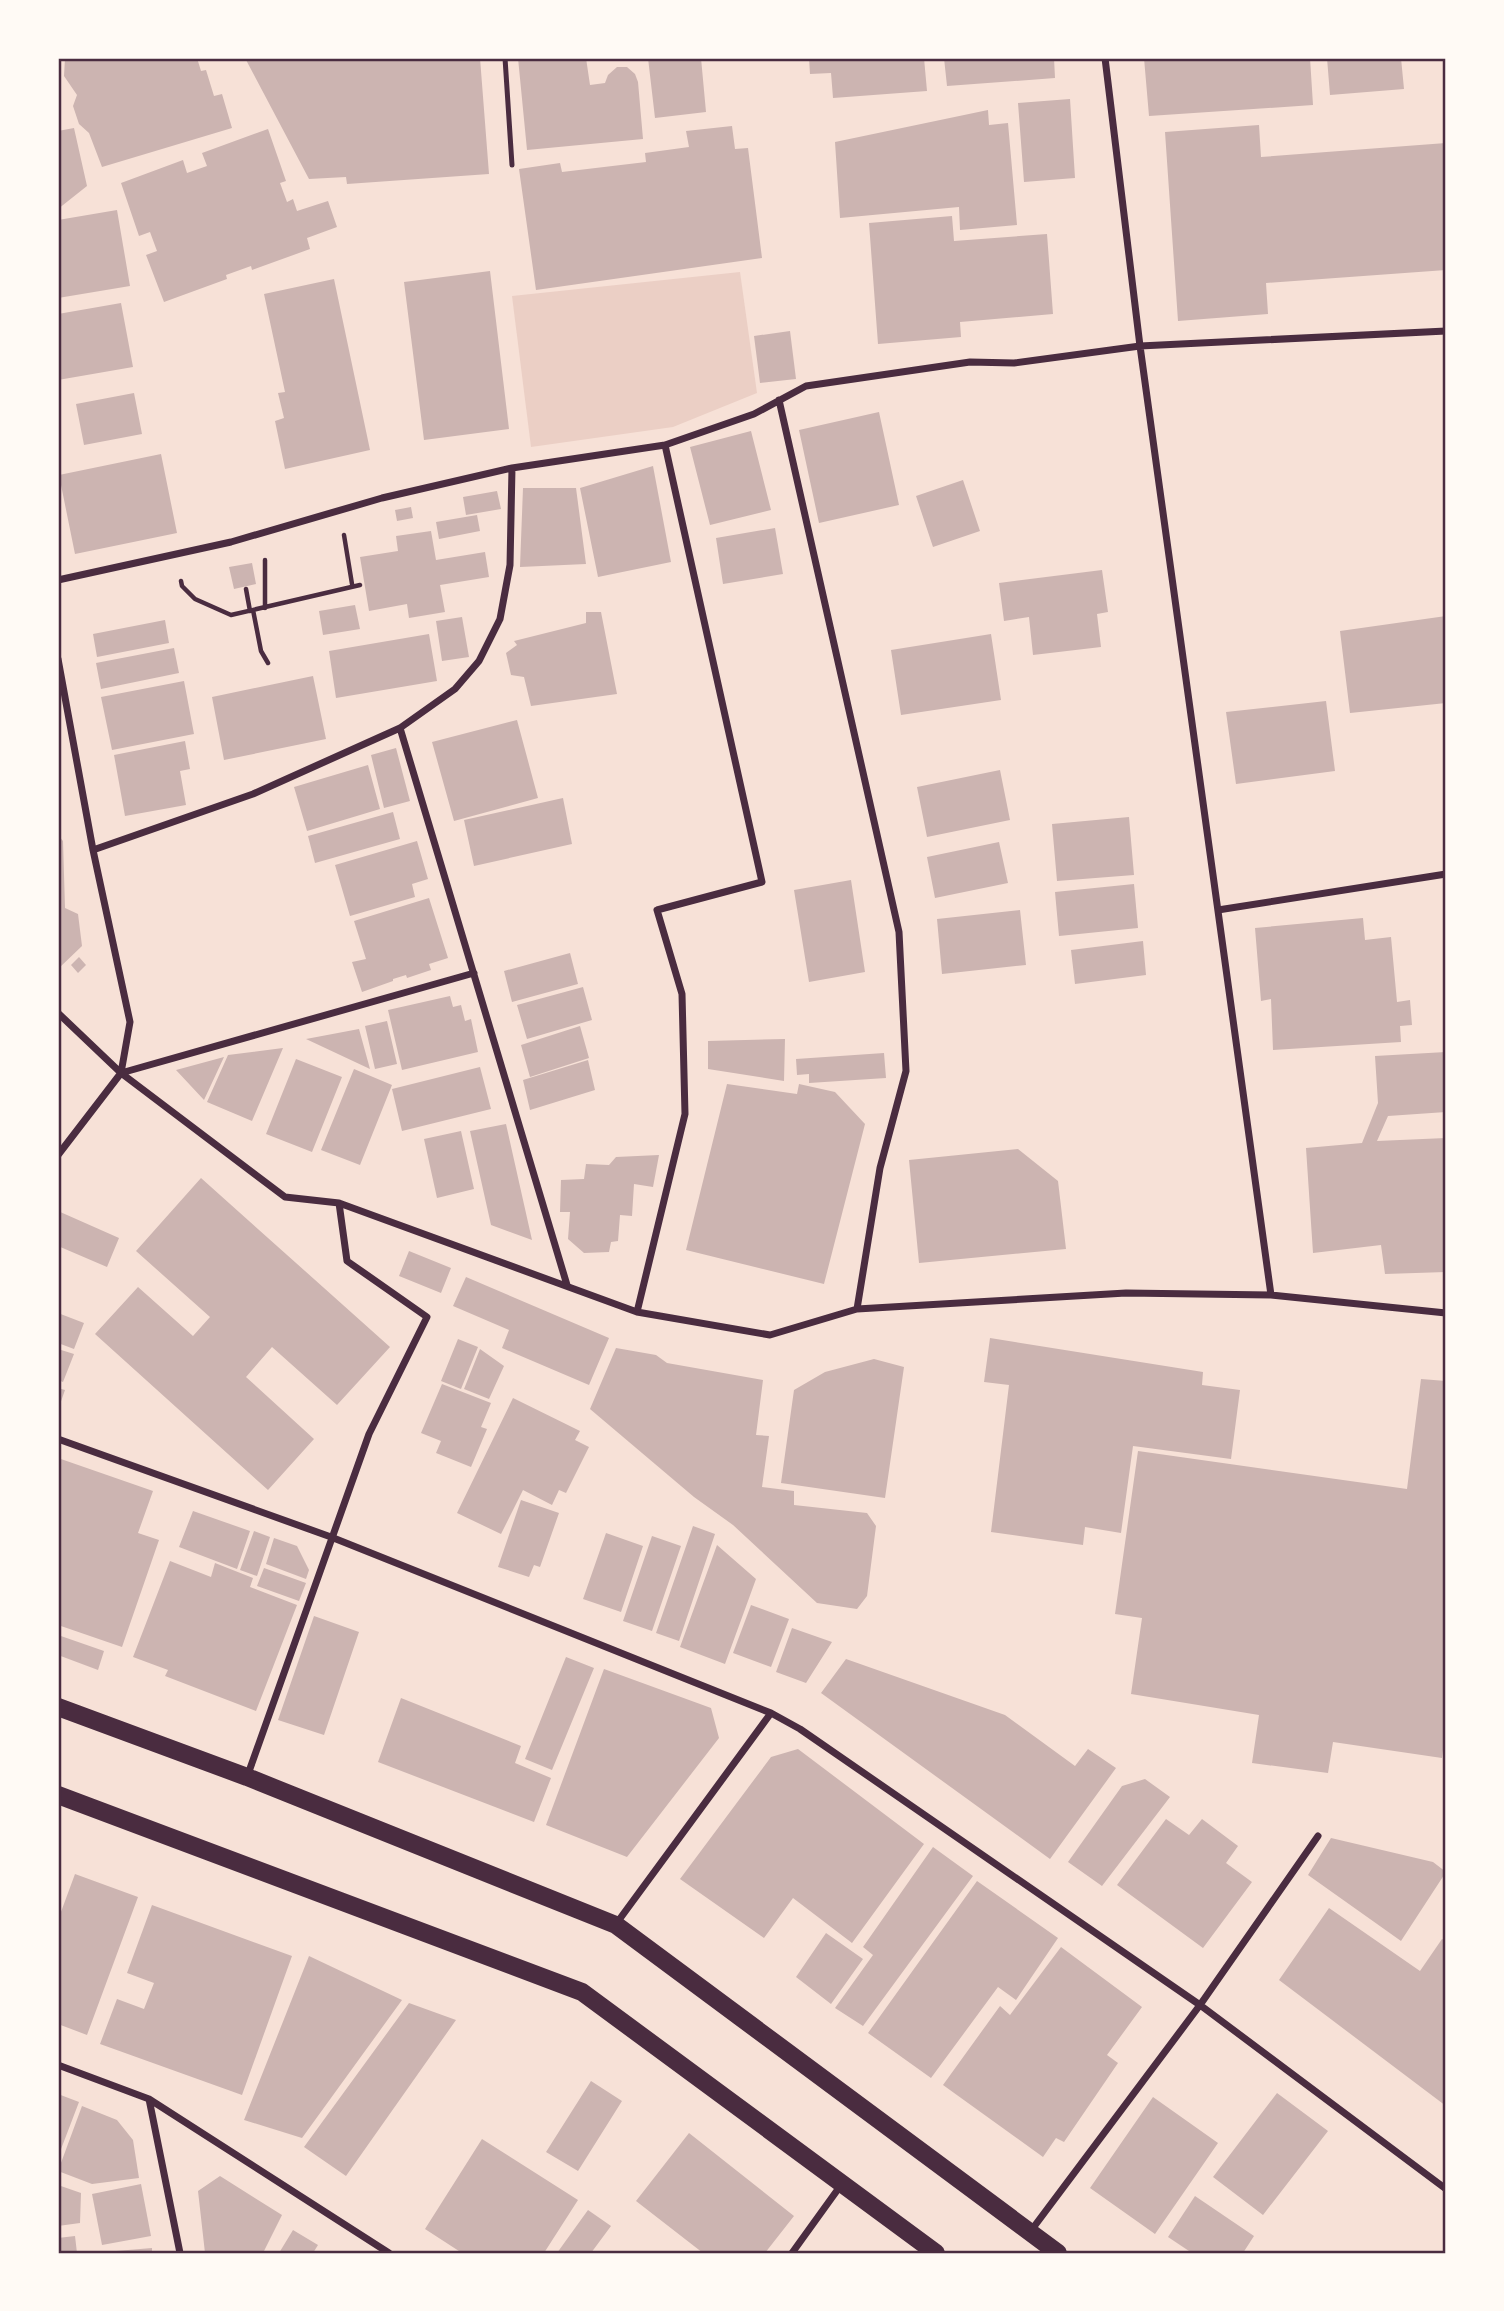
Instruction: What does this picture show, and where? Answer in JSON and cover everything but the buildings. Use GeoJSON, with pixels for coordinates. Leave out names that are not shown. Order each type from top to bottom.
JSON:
{"type":"FeatureCollection","features":[{"type":"Feature","properties":{"kind":"main road"},"geometry":{"type":"LineString","coordinates":[[58,1707],[247,1777],[616,1925],[1058,2253]]}},
{"type":"Feature","properties":{"kind":"main road"},"geometry":{"type":"LineString","coordinates":[[58,1795],[582,1992],[936,2253]]}},
{"type":"Feature","properties":{"kind":"street"},"geometry":{"type":"LineString","coordinates":[[1105,58],[1140,346],[1270,1295]]}},
{"type":"Feature","properties":{"kind":"street"},"geometry":{"type":"LineString","coordinates":[[58,580],[231,542],[382,498],[512,468],[665,445],[754,414],[806,386],[970,362],[1014,363],[1140,346],[1446,331]]}},
{"type":"Feature","properties":{"kind":"street"},"geometry":{"type":"LineString","coordinates":[[779,400],[899,932],[906,1071],[880,1168],[858,1309]]}},
{"type":"Feature","properties":{"kind":"street"},"geometry":{"type":"LineString","coordinates":[[637,1312],[685,1114],[682,994],[657,909],[762,882],[665,445]]}},
{"type":"Feature","properties":{"kind":"street"},"geometry":{"type":"LineString","coordinates":[[93,850],[253,794],[400,728],[455,689],[479,661],[500,619],[510,565],[512,468]]}},
{"type":"Feature","properties":{"kind":"street"},"geometry":{"type":"LineString","coordinates":[[58,659],[93,850],[130,1022],[121,1073],[58,1155]]}},
{"type":"Feature","properties":{"kind":"street"},"geometry":{"type":"LineString","coordinates":[[400,728],[567,1285]]}},
{"type":"Feature","properties":{"kind":"street"},"geometry":{"type":"LineString","coordinates":[[1218,910],[1446,874]]}},
{"type":"Feature","properties":{"kind":"street"},"geometry":{"type":"LineString","coordinates":[[121,1073],[474,973]]}},
{"type":"Feature","properties":{"kind":"street"},"geometry":{"type":"LineString","coordinates":[[58,1013],[121,1073],[285,1197],[339,1203],[637,1312],[770,1335],[858,1309],[1126,1293],[1270,1295],[1446,1313]]}},
{"type":"Feature","properties":{"kind":"street"},"geometry":{"type":"LineString","coordinates":[[247,1777],[369,1434],[427,1317],[347,1261],[339,1203]]}},
{"type":"Feature","properties":{"kind":"street"},"geometry":{"type":"LineString","coordinates":[[58,1439],[331,1537],[771,1713],[811,1737],[1200,2005],[1446,2189]]}},
{"type":"Feature","properties":{"kind":"street"},"geometry":{"type":"LineString","coordinates":[[616,1925],[771,1713]]}},
{"type":"Feature","properties":{"kind":"street"},"geometry":{"type":"LineString","coordinates":[[1029,2232],[1200,2005],[1318,1836]]}},
{"type":"Feature","properties":{"kind":"street"},"geometry":{"type":"LineString","coordinates":[[58,2065],[149,2099],[389,2253]]}},
{"type":"Feature","properties":{"kind":"street"},"geometry":{"type":"LineString","coordinates":[[149,2099],[180,2253]]}},
{"type":"Feature","properties":{"kind":"street"},"geometry":{"type":"LineString","coordinates":[[792,2253],[842,2184]]}},
{"type":"Feature","properties":{"kind":"lane"},"geometry":{"type":"LineString","coordinates":[[505,58],[512,165]]}},
{"type":"Feature","properties":{"kind":"path"},"geometry":{"type":"LineString","coordinates":[[352,584],[343,531],[355,529]]}},
{"type":"Feature","properties":{"kind":"path"},"geometry":{"type":"LineString","coordinates":[[265,608],[267,531]]}},
{"type":"Feature","properties":{"kind":"path"},"geometry":{"type":"LineString","coordinates":[[182,586],[195,599],[231,615],[360,585]]}},
{"type":"Feature","properties":{"kind":"path"},"geometry":{"type":"LineString","coordinates":[[246,589],[261,651],[268,663]]}},
{"type":"Feature","properties":{"kind":"shaded area"},"geometry":{"type":"Polygon","coordinates":[[[740,272],[757,393],[673,427],[531,447],[512,296],[740,272]]]}}]}
